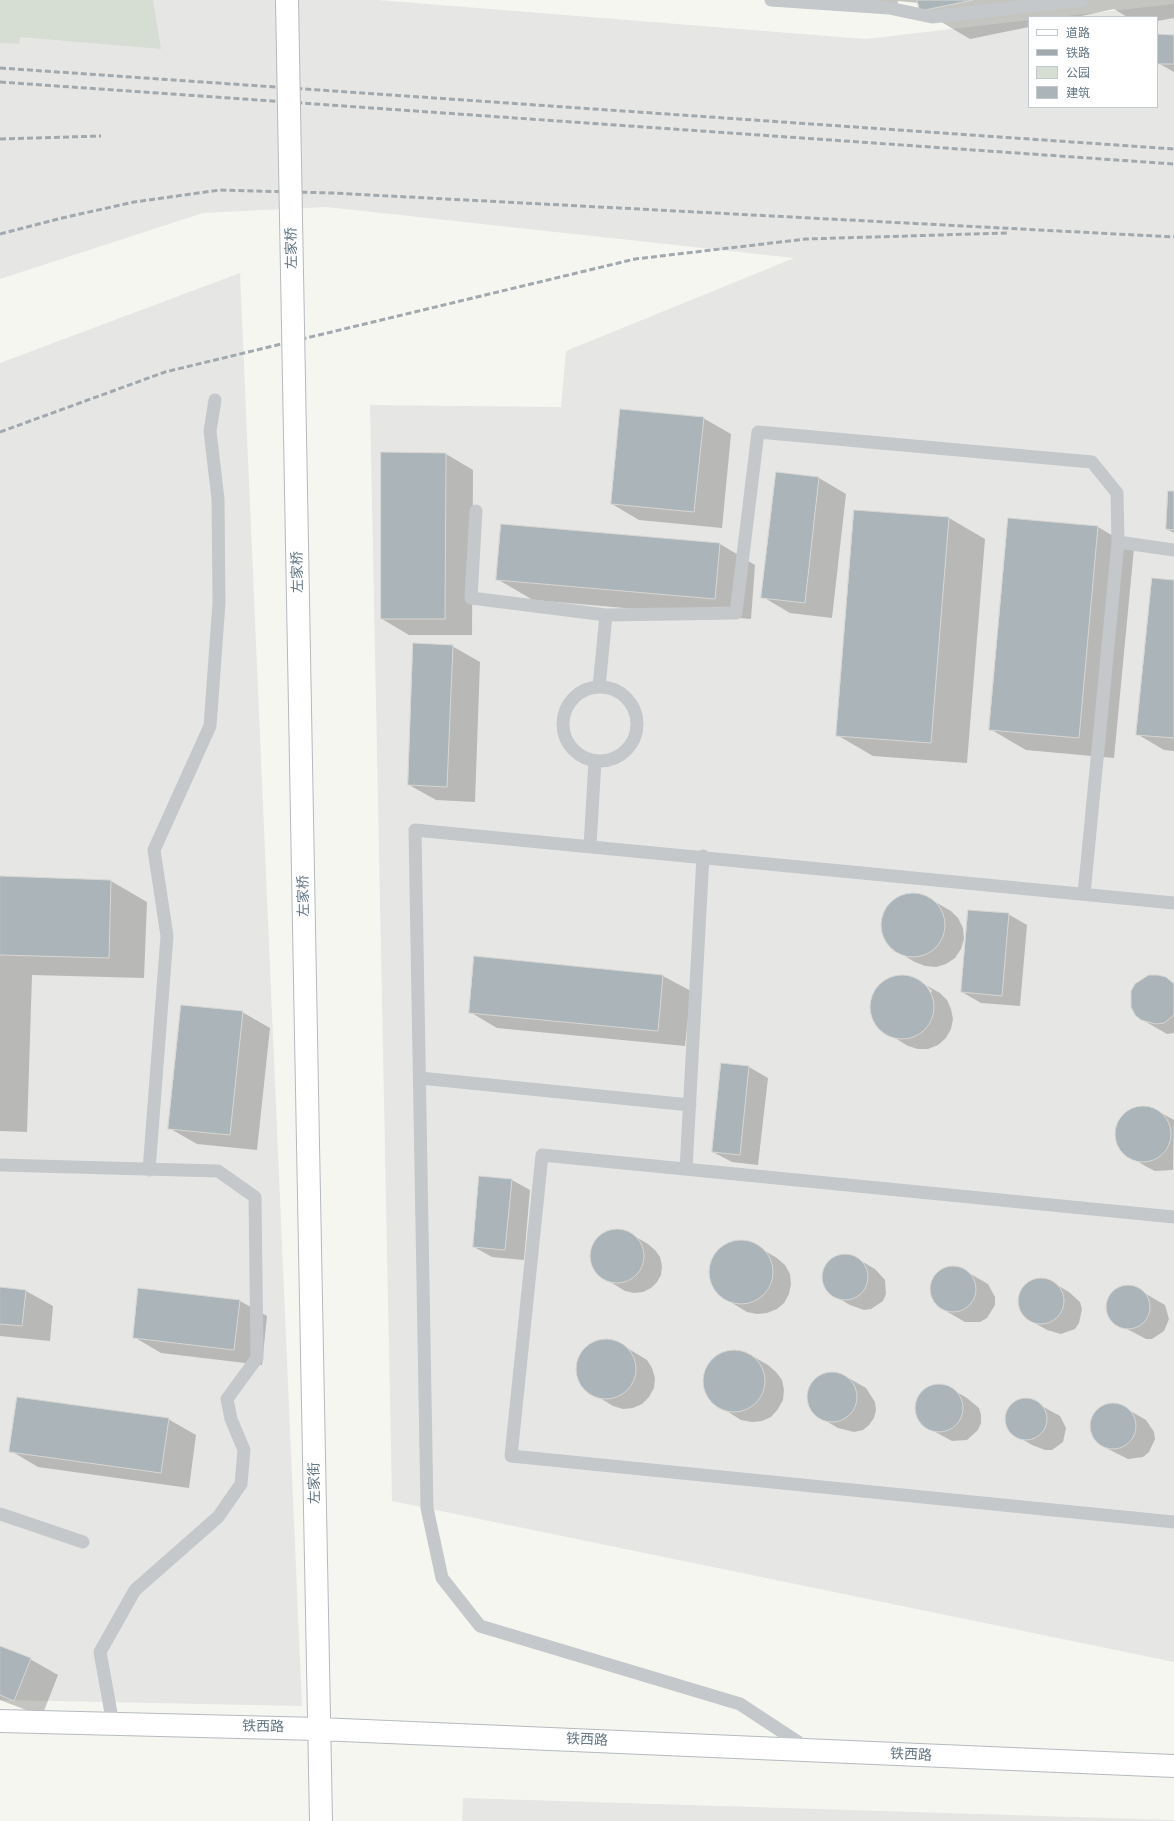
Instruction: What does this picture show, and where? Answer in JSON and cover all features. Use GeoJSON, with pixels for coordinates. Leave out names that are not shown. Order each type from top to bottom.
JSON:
{"type":"FeatureCollection","features":[{"type":"Feature","properties":{"kind":"main road","name":"左家桥"},"geometry":{"type":"LineString","coordinates":[[287,0],[308,1144]]}},
{"type":"Feature","properties":{"kind":"main road","name":"左家街"},"geometry":{"type":"LineString","coordinates":[[308,1144],[321,1821]]}},
{"type":"Feature","properties":{"kind":"main road","name":"铁西路"},"geometry":{"type":"LineString","coordinates":[[0,1721],[319,1729],[1174,1766]]}},
{"type":"Feature","properties":{"kind":"lane"},"geometry":{"type":"LineString","coordinates":[[771,0],[889,8],[932,17],[1082,0]]}},
{"type":"Feature","properties":{"kind":"lane"},"geometry":{"type":"LineString","coordinates":[[149,1170],[167,936],[154,850],[210,726],[220,603],[218,499],[210,431],[215,400]]}},
{"type":"Feature","properties":{"kind":"lane"},"geometry":{"type":"LineString","coordinates":[[476,511],[471,598],[606,615],[736,613],[758,432],[1092,462],[1117,493],[1118,542],[1084,894]]}},
{"type":"Feature","properties":{"kind":"lane"},"geometry":{"type":"LineString","coordinates":[[1118,542],[1174,550]]}},
{"type":"Feature","properties":{"kind":"lane"},"geometry":{"type":"LineString","coordinates":[[599,687],[606,615]]}},
{"type":"Feature","properties":{"kind":"lane"},"geometry":{"type":"LineString","coordinates":[[599,687],[613,689],[624,696],[632,706],[637,718],[637,730],[633,742],[626,751],[616,758],[605,761],[595,761],[582,757],[572,750],[566,740],[563,728],[563,716],[568,704],[577,694],[588,689],[599,687]]}},
{"type":"Feature","properties":{"kind":"lane"},"geometry":{"type":"LineString","coordinates":[[590,846],[595,761]]}},
{"type":"Feature","properties":{"kind":"lane"},"geometry":{"type":"LineString","coordinates":[[811,1750],[740,1704],[480,1626],[442,1578],[427,1508],[415,830],[703,856],[1174,904]]}},
{"type":"Feature","properties":{"kind":"lane"},"geometry":{"type":"LineString","coordinates":[[686,1169],[703,856]]}},
{"type":"Feature","properties":{"kind":"lane"},"geometry":{"type":"LineString","coordinates":[[420,1078],[690,1105]]}},
{"type":"Feature","properties":{"kind":"lane"},"geometry":{"type":"LineString","coordinates":[[1174,1217],[542,1154],[511,1456],[1174,1522]]}},
{"type":"Feature","properties":{"kind":"lane"},"geometry":{"type":"LineString","coordinates":[[0,1166],[218,1172],[255,1198],[257,1358],[227,1399],[231,1419],[244,1450],[241,1484],[218,1517],[134,1590],[100,1652],[113,1724]]}},
{"type":"Feature","properties":{"kind":"lane"},"geometry":{"type":"LineString","coordinates":[[0,1514],[83,1542]]}},
{"type":"Feature","properties":{"kind":"shaded area"},"geometry":{"type":"Polygon","coordinates":[[[0,0],[378,0],[865,39],[1028,20],[1028,108],[1158,108],[1158,16],[1066,16],[1174,4],[1174,1662],[392,1501],[370,405],[561,407],[566,351],[794,258],[326,207],[203,213],[0,279],[0,0]]]}},
{"type":"Feature","properties":{"kind":"shaded area"},"geometry":{"type":"Polygon","coordinates":[[[240,273],[302,1706],[0,1700],[0,363],[240,273]]]}},
{"type":"Feature","properties":{"kind":"shaded area"},"geometry":{"type":"Polygon","coordinates":[[[463,1798],[1174,1820],[1174,1821],[462,1821],[463,1798]]]}},
{"type":"Feature","properties":{"kind":"green space"},"geometry":{"type":"Polygon","coordinates":[[[0,0],[153,0],[161,49],[20,37],[19,44],[0,43],[0,0]]]}},
{"type":"Feature","properties":{"kind":"building"},"geometry":{"type":"Polygon","coordinates":[[[917,0],[973,0],[920,11],[917,0]]]}},
{"type":"Feature","properties":{"kind":"building"},"geometry":{"type":"Polygon","coordinates":[[[1158,34],[1174,35],[1174,64],[1158,64],[1158,34]]]}},
{"type":"Feature","properties":{"kind":"building"},"geometry":{"type":"Polygon","coordinates":[[[620,409],[704,417],[694,512],[611,504],[620,409]]]}},
{"type":"Feature","properties":{"kind":"building"},"geometry":{"type":"Polygon","coordinates":[[[381,452],[446,453],[445,619],[381,619],[381,452]]]}},
{"type":"Feature","properties":{"kind":"building"},"geometry":{"type":"Polygon","coordinates":[[[776,472],[819,477],[805,603],[761,598],[776,472]]]}},
{"type":"Feature","properties":{"kind":"building"},"geometry":{"type":"Polygon","coordinates":[[[1168,491],[1174,491],[1174,530],[1166,529],[1168,491]]]}},
{"type":"Feature","properties":{"kind":"building"},"geometry":{"type":"Polygon","coordinates":[[[854,510],[949,517],[931,743],[836,736],[854,510]]]}},
{"type":"Feature","properties":{"kind":"building"},"geometry":{"type":"Polygon","coordinates":[[[1008,518],[1098,526],[1079,738],[989,730],[1008,518]]]}},
{"type":"Feature","properties":{"kind":"building"},"geometry":{"type":"Polygon","coordinates":[[[501,524],[720,543],[715,599],[496,580],[501,524]]]}},
{"type":"Feature","properties":{"kind":"building"},"geometry":{"type":"Polygon","coordinates":[[[1152,578],[1174,580],[1174,738],[1136,735],[1152,578]]]}},
{"type":"Feature","properties":{"kind":"building"},"geometry":{"type":"Polygon","coordinates":[[[413,643],[453,645],[447,787],[408,785],[413,643]]]}},
{"type":"Feature","properties":{"kind":"building"},"geometry":{"type":"Polygon","coordinates":[[[0,876],[111,880],[109,958],[0,955],[0,876]]]}},
{"type":"Feature","properties":{"kind":"building"},"geometry":{"type":"Polygon","coordinates":[[[913,893],[931,899],[939,907],[945,925],[939,943],[931,951],[913,957],[895,951],[887,943],[881,925],[887,907],[895,899],[913,893]]]}},
{"type":"Feature","properties":{"kind":"building"},"geometry":{"type":"Polygon","coordinates":[[[968,910],[1009,913],[1002,996],[961,992],[968,910]]]}},
{"type":"Feature","properties":{"kind":"building"},"geometry":{"type":"Polygon","coordinates":[[[474,956],[663,975],[658,1031],[469,1013],[474,956]]]}},
{"type":"Feature","properties":{"kind":"building"},"geometry":{"type":"Polygon","coordinates":[[[902,975],[914,978],[925,984],[931,995],[934,1007],[931,1019],[925,1030],[914,1036],[902,1039],[890,1036],[879,1030],[873,1019],[870,1007],[873,995],[879,984],[890,978],[902,975]]]}},
{"type":"Feature","properties":{"kind":"building"},"geometry":{"type":"Polygon","coordinates":[[[1149,975],[1166,977],[1174,984],[1174,1015],[1164,1023],[1156,1024],[1141,1020],[1135,1015],[1131,1007],[1131,991],[1135,984],[1149,975]]]}},
{"type":"Feature","properties":{"kind":"building"},"geometry":{"type":"Polygon","coordinates":[[[181,1005],[243,1011],[230,1135],[168,1129],[181,1005]]]}},
{"type":"Feature","properties":{"kind":"building"},"geometry":{"type":"Polygon","coordinates":[[[721,1063],[749,1066],[740,1155],[712,1152],[721,1063]]]}},
{"type":"Feature","properties":{"kind":"building"},"geometry":{"type":"Polygon","coordinates":[[[1143,1106],[1154,1108],[1163,1114],[1169,1123],[1171,1134],[1169,1145],[1163,1154],[1154,1160],[1143,1162],[1132,1160],[1123,1154],[1117,1145],[1115,1134],[1117,1123],[1123,1114],[1132,1108],[1143,1106]]]}},
{"type":"Feature","properties":{"kind":"building"},"geometry":{"type":"Polygon","coordinates":[[[479,1176],[512,1179],[505,1250],[473,1247],[479,1176]]]}},
{"type":"Feature","properties":{"kind":"building"},"geometry":{"type":"Polygon","coordinates":[[[612,1229],[622,1229],[636,1237],[642,1246],[644,1256],[642,1266],[636,1275],[622,1283],[612,1283],[602,1278],[595,1271],[590,1261],[590,1251],[595,1241],[602,1234],[612,1229]]]}},
{"type":"Feature","properties":{"kind":"building"},"geometry":{"type":"Polygon","coordinates":[[[741,1240],[759,1246],[767,1254],[773,1272],[767,1290],[759,1298],[741,1304],[723,1298],[715,1290],[709,1272],[715,1254],[723,1246],[741,1240]]]}},
{"type":"Feature","properties":{"kind":"building"},"geometry":{"type":"Polygon","coordinates":[[[845,1254],[858,1258],[864,1264],[868,1277],[864,1290],[858,1296],[845,1300],[832,1296],[826,1290],[822,1277],[826,1264],[832,1258],[845,1254]]]}},
{"type":"Feature","properties":{"kind":"building"},"geometry":{"type":"Polygon","coordinates":[[[958,1266],[970,1272],[975,1280],[975,1298],[970,1306],[962,1311],[948,1312],[936,1306],[931,1298],[930,1284],[936,1272],[944,1267],[958,1266]]]}},
{"type":"Feature","properties":{"kind":"building"},"geometry":{"type":"Polygon","coordinates":[[[1041,1278],[1054,1282],[1060,1288],[1064,1301],[1060,1314],[1054,1320],[1041,1324],[1028,1320],[1022,1314],[1018,1301],[1022,1288],[1028,1282],[1041,1278]]]}},
{"type":"Feature","properties":{"kind":"building"},"geometry":{"type":"Polygon","coordinates":[[[1124,1285],[1132,1285],[1144,1291],[1150,1303],[1150,1311],[1144,1323],[1132,1329],[1124,1329],[1112,1323],[1106,1311],[1106,1303],[1112,1291],[1124,1285]]]}},
{"type":"Feature","properties":{"kind":"building"},"geometry":{"type":"Polygon","coordinates":[[[0,1287],[26,1290],[22,1326],[0,1324],[0,1287]]]}},
{"type":"Feature","properties":{"kind":"building"},"geometry":{"type":"Polygon","coordinates":[[[138,1288],[240,1300],[234,1350],[133,1338],[138,1288]]]}},
{"type":"Feature","properties":{"kind":"building"},"geometry":{"type":"Polygon","coordinates":[[[606,1339],[623,1344],[631,1352],[636,1369],[631,1386],[623,1394],[606,1399],[589,1394],[581,1386],[576,1369],[581,1352],[589,1344],[606,1339]]]}},
{"type":"Feature","properties":{"kind":"building"},"geometry":{"type":"Polygon","coordinates":[[[734,1350],[746,1352],[756,1359],[763,1369],[765,1381],[763,1393],[756,1403],[746,1410],[734,1412],[722,1410],[712,1403],[705,1393],[703,1381],[705,1369],[712,1359],[722,1352],[734,1350]]]}},
{"type":"Feature","properties":{"kind":"building"},"geometry":{"type":"Polygon","coordinates":[[[832,1372],[842,1374],[850,1379],[855,1387],[857,1397],[855,1407],[850,1415],[842,1420],[832,1422],[822,1420],[814,1415],[809,1407],[807,1397],[809,1387],[814,1379],[822,1374],[832,1372]]]}},
{"type":"Feature","properties":{"kind":"building"},"geometry":{"type":"Polygon","coordinates":[[[939,1384],[948,1386],[956,1391],[961,1399],[963,1408],[961,1417],[956,1425],[948,1430],[939,1432],[930,1430],[922,1425],[917,1417],[915,1408],[917,1399],[922,1391],[930,1386],[939,1384]]]}},
{"type":"Feature","properties":{"kind":"building"},"geometry":{"type":"Polygon","coordinates":[[[17,1397],[169,1418],[161,1473],[9,1452],[17,1397]]]}},
{"type":"Feature","properties":{"kind":"building"},"geometry":{"type":"Polygon","coordinates":[[[1022,1398],[1030,1398],[1038,1401],[1044,1407],[1047,1419],[1044,1431],[1038,1437],[1030,1440],[1022,1440],[1014,1437],[1008,1431],[1005,1423],[1005,1415],[1008,1407],[1014,1401],[1022,1398]]]}},
{"type":"Feature","properties":{"kind":"building"},"geometry":{"type":"Polygon","coordinates":[[[1113,1403],[1126,1407],[1132,1413],[1136,1426],[1132,1439],[1126,1445],[1113,1449],[1100,1445],[1094,1439],[1090,1426],[1094,1413],[1100,1407],[1113,1403]]]}},
{"type":"Feature","properties":{"kind":"building"},"geometry":{"type":"Polygon","coordinates":[[[0,1646],[31,1658],[14,1701],[0,1695],[0,1646]]]}},
{"type":"Feature","properties":{"kind":"railway"},"geometry":{"type":"LineString","coordinates":[[0,68],[1174,149]]}},
{"type":"Feature","properties":{"kind":"railway"},"geometry":{"type":"LineString","coordinates":[[0,82],[1174,164]]}},
{"type":"Feature","properties":{"kind":"railway"},"geometry":{"type":"LineString","coordinates":[[0,139],[101,136]]}},
{"type":"Feature","properties":{"kind":"railway"},"geometry":{"type":"LineString","coordinates":[[0,234],[134,202],[220,190],[332,193],[1174,237]]}},
{"type":"Feature","properties":{"kind":"railway"},"geometry":{"type":"LineString","coordinates":[[0,432],[165,372],[635,259],[806,239],[1007,233]]}}]}
